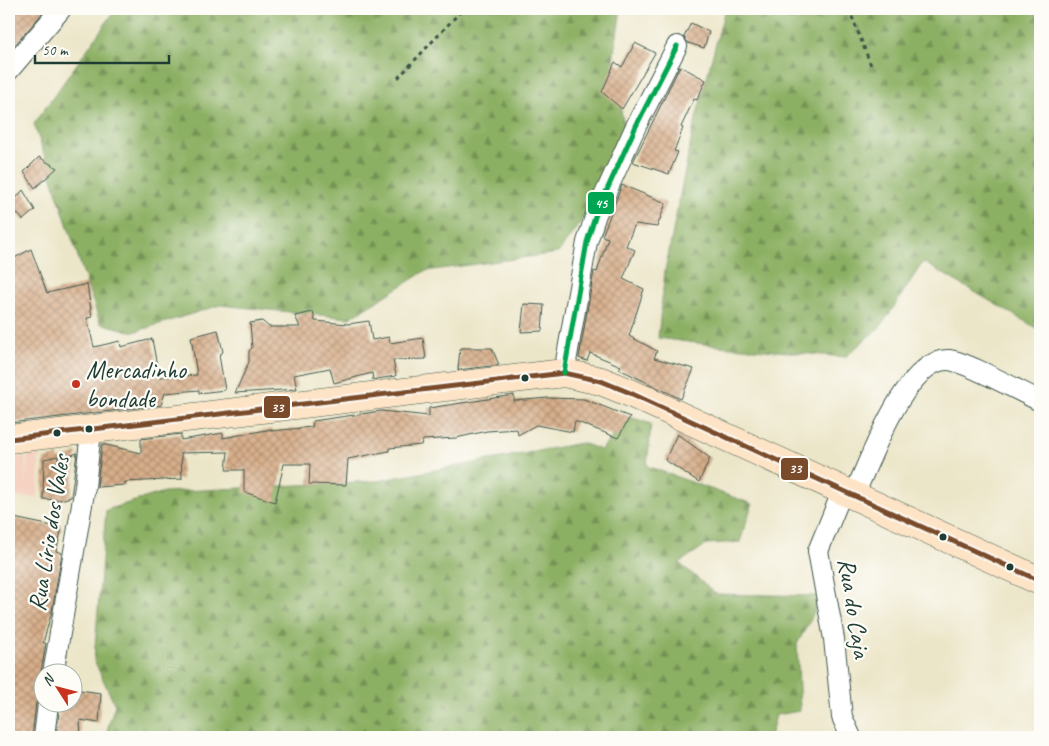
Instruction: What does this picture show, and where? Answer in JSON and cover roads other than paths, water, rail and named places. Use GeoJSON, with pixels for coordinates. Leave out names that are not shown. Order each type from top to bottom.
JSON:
{"type":"FeatureCollection","features":[{"type":"Feature","properties":{"kind":"street"},"geometry":{"type":"LineString","coordinates":[[10,66],[61,9]]}},
{"type":"Feature","properties":{"kind":"street"},"geometry":{"type":"LineString","coordinates":[[564,372],[587,242],[596,214],[636,126],[677,46]]}},
{"type":"Feature","properties":{"kind":"street","name":"Rua do Caja"},"geometry":{"type":"LineString","coordinates":[[851,737],[842,717],[834,639],[818,551],[892,408],[911,382],[933,364],[949,360],[1040,401]]}},
{"type":"Feature","properties":{"kind":"street"},"geometry":{"type":"LineString","coordinates":[[9,439],[91,431],[564,372],[601,381],[628,392],[1040,581]]}},
{"type":"Feature","properties":{"kind":"street","name":"Rua Lírio dos Vales"},"geometry":{"type":"LineString","coordinates":[[54,664],[85,487],[91,431]]}},
{"type":"Feature","properties":{"kind":"street"},"geometry":{"type":"LineString","coordinates":[[44,737],[47,714]]}},
{"type":"Feature","properties":{"kind":"place","name":"Mercadinho bondade"},"geometry":{"type":"Point","coordinates":[76,384]}}]}
